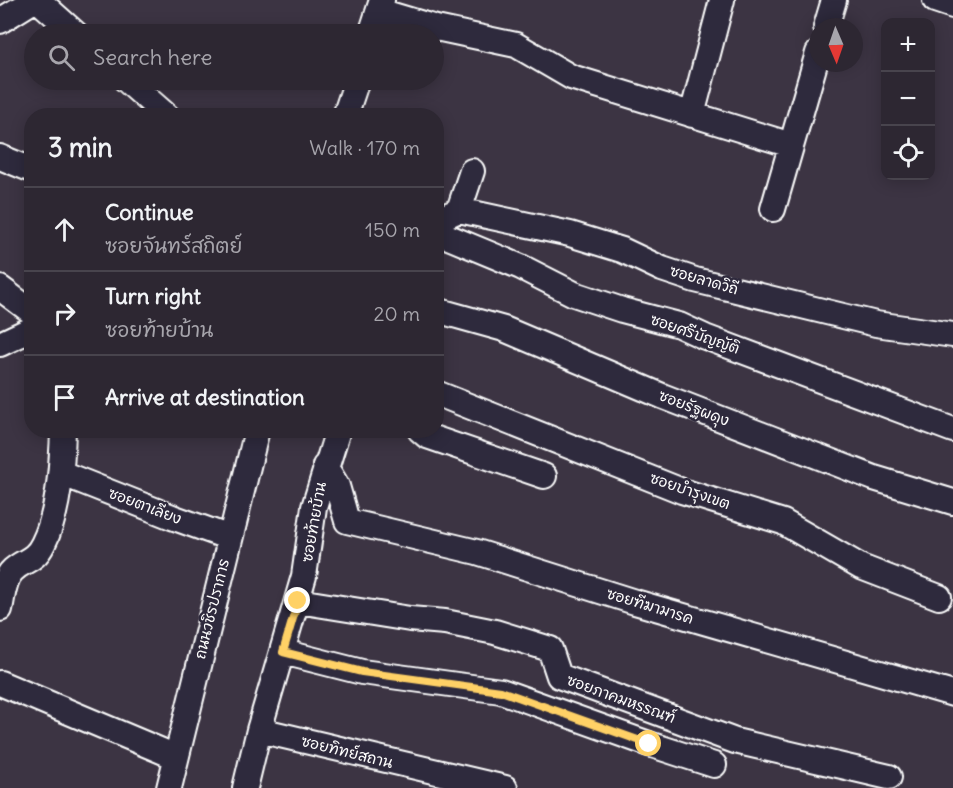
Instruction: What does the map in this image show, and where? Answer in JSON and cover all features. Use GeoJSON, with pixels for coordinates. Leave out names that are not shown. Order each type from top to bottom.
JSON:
{"type":"FeatureCollection","features":[{"type":"Feature","properties":{"kind":"street"},"geometry":{"type":"LineString","coordinates":[[0,21],[36,0],[64,24]]}},
{"type":"Feature","properties":{"kind":"street"},"geometry":{"type":"LineString","coordinates":[[692,115],[722,0]]}},
{"type":"Feature","properties":{"kind":"street"},"geometry":{"type":"LineString","coordinates":[[829,18],[834,0]]}},
{"type":"Feature","properties":{"kind":"street"},"geometry":{"type":"LineString","coordinates":[[935,0],[953,6]]}},
{"type":"Feature","properties":{"kind":"street"},"geometry":{"type":"LineString","coordinates":[[374,24],[380,5],[426,24]]}},
{"type":"Feature","properties":{"kind":"street"},"geometry":{"type":"LineString","coordinates":[[444,30],[516,45],[571,77],[790,145]]}},
{"type":"Feature","properties":{"kind":"street"},"geometry":{"type":"LineString","coordinates":[[773,209],[812,72]]}},
{"type":"Feature","properties":{"kind":"street"},"geometry":{"type":"LineString","coordinates":[[136,90],[155,108]]}},
{"type":"Feature","properties":{"kind":"street"},"geometry":{"type":"LineString","coordinates":[[348,108],[354,90]]}},
{"type":"Feature","properties":{"kind":"street"},"geometry":{"type":"LineString","coordinates":[[0,157],[24,167]]}},
{"type":"Feature","properties":{"kind":"street"},"geometry":{"type":"LineString","coordinates":[[444,221],[472,171]]}},
{"type":"Feature","properties":{"kind":"street","name":"ซอยลาดวิถี"},"geometry":{"type":"LineString","coordinates":[[444,223],[570,234],[622,250],[662,269],[695,280],[876,324],[953,335]]}},
{"type":"Feature","properties":{"kind":"street","name":"ซอยศรีบัญญัติ"},"geometry":{"type":"LineString","coordinates":[[444,224],[574,294],[622,310],[679,324],[705,337],[953,430]]}},
{"type":"Feature","properties":{"kind":"street"},"geometry":{"type":"LineString","coordinates":[[0,288],[24,306]]}},
{"type":"Feature","properties":{"kind":"street","name":"ซอยรัฐผดุง"},"geometry":{"type":"LineString","coordinates":[[444,312],[504,329],[662,396],[874,478],[953,502]]}},
{"type":"Feature","properties":{"kind":"street"},"geometry":{"type":"LineString","coordinates":[[0,344],[24,333]]}},
{"type":"Feature","properties":{"kind":"street","name":"ซอยบำรุงเขต"},"geometry":{"type":"LineString","coordinates":[[444,396],[682,491],[783,522],[861,567],[939,597]]}},
{"type":"Feature","properties":{"kind":"street"},"geometry":{"type":"LineString","coordinates":[[0,609],[6,580],[13,570],[34,557],[44,543],[51,522],[61,473],[63,438]]}},
{"type":"Feature","properties":{"kind":"street","name":"ถนนวชิรปราการ"},"geometry":{"type":"LineString","coordinates":[[169,788],[255,438]]}},
{"type":"Feature","properties":{"kind":"street","name":"ซอยท้ายบ้าน"},"geometry":{"type":"LineString","coordinates":[[245,788],[259,730],[298,601],[314,507],[335,438]]}},
{"type":"Feature","properties":{"kind":"street"},"geometry":{"type":"LineString","coordinates":[[436,438],[544,476]]}},
{"type":"Feature","properties":{"kind":"street"},"geometry":{"type":"LineString","coordinates":[[308,546],[324,533],[347,520],[337,486],[325,466]]}},
{"type":"Feature","properties":{"kind":"street","name":"ซอยตาเลียง"},"geometry":{"type":"LineString","coordinates":[[61,473],[230,538]]}},
{"type":"Feature","properties":{"kind":"street","name":"ซอยฑีฆามารค"},"geometry":{"type":"LineString","coordinates":[[347,520],[477,552],[635,602],[953,694]]}},
{"type":"Feature","properties":{"kind":"street","name":"ซอยภาคมหรรณฑ์"},"geometry":{"type":"LineString","coordinates":[[298,601],[410,619],[445,622],[495,632],[550,650],[560,676],[735,741],[889,777]]}},
{"type":"Feature","properties":{"kind":"street"},"geometry":{"type":"LineString","coordinates":[[283,652],[362,672],[501,691],[714,765]]}},
{"type":"Feature","properties":{"kind":"street"},"geometry":{"type":"LineString","coordinates":[[0,683],[176,757]]}},
{"type":"Feature","properties":{"kind":"street","name":"ซอยทิทย์สถาน"},"geometry":{"type":"LineString","coordinates":[[259,730],[505,788]]}},
{"type":"Feature","properties":{"kind":"route"},"geometry":{"type":"LineString","coordinates":[[298,601],[283,652],[362,672],[501,691],[649,744]]}}]}
